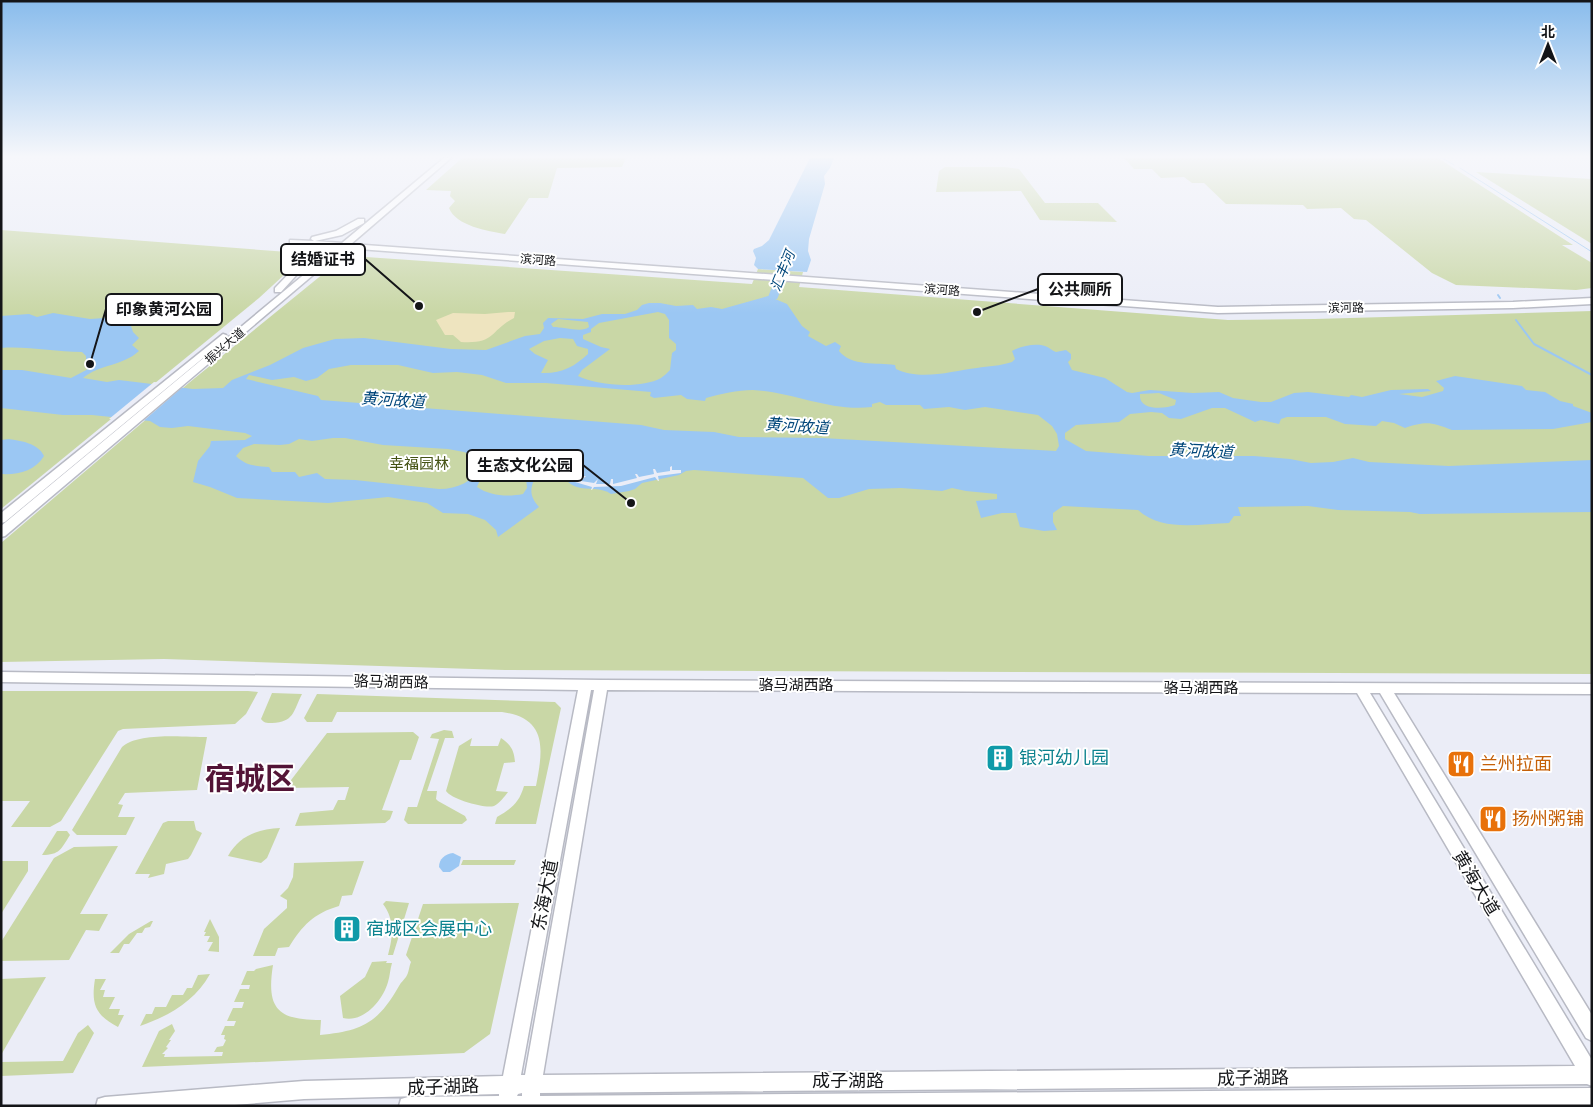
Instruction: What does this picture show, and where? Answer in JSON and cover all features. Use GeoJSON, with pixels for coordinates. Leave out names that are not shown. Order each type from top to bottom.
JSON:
{"type":"FeatureCollection","features":[{"type":"Feature","properties":{"kind":"main road","name":"振兴大道"},"geometry":{"type":"LineString","coordinates":[[376,214],[381,210]]}},
{"type":"Feature","properties":{"kind":"main road","name":"振兴大道"},"geometry":{"type":"LineString","coordinates":[[1,520],[274,294],[382,210]]}},
{"type":"Feature","properties":{"kind":"main road"},"geometry":{"type":"LineString","coordinates":[[293,242],[319,239],[339,233],[376,214]]}},
{"type":"Feature","properties":{"kind":"main road"},"geometry":{"type":"LineString","coordinates":[[376,214],[364,234],[368,242],[384,247],[445,253]]}},
{"type":"Feature","properties":{"kind":"main road"},"geometry":{"type":"LineString","coordinates":[[274,294],[308,258],[309,253],[306,247],[293,242]]}},
{"type":"Feature","properties":{"kind":"main road","name":"滨河路"},"geometry":{"type":"LineString","coordinates":[[293,242],[1218,310],[1592,302]]}},
{"type":"Feature","properties":{"kind":"main road","name":"振兴大道"},"geometry":{"type":"LineString","coordinates":[[1,533],[192,374],[290,290],[338,245]]}},
{"type":"Feature","properties":{"kind":"main road"},"geometry":{"type":"LineString","coordinates":[[290,290],[325,264],[346,255],[370,251],[445,253]]}},
{"type":"Feature","properties":{"kind":"street","name":"骆马湖西路"},"geometry":{"type":"LineString","coordinates":[[1,677],[585,685],[1384,689],[1592,688]]}},
{"type":"Feature","properties":{"kind":"street","name":"东海大道"},"geometry":{"type":"LineString","coordinates":[[506,1105],[585,685]]}},
{"type":"Feature","properties":{"kind":"street","name":"东海大道"},"geometry":{"type":"LineString","coordinates":[[529,1105],[601,685]]}},
{"type":"Feature","properties":{"kind":"street","name":"黄海大道"},"geometry":{"type":"LineString","coordinates":[[1361,688],[1591,1076]]}},
{"type":"Feature","properties":{"kind":"street","name":"黄海大道"},"geometry":{"type":"LineString","coordinates":[[1384,689],[1592,1032]]}},
{"type":"Feature","properties":{"kind":"street","name":"成子湖路"},"geometry":{"type":"LineString","coordinates":[[105,1106],[304,1090],[533,1084],[1591,1076]]}},
{"type":"Feature","properties":{"kind":"street","name":"成子湖路"},"geometry":{"type":"LineString","coordinates":[[408,1106],[1592,1097]]}},
{"type":"Feature","properties":{"kind":"green space"},"geometry":{"type":"Polygon","coordinates":[[[450,210],[521,210],[505,234],[473,227],[453,214],[450,210]]]}},
{"type":"Feature","properties":{"kind":"green space"},"geometry":{"type":"Polygon","coordinates":[[[1033,210],[1105,210],[1117,222],[1040,220],[1033,210]]]}},
{"type":"Feature","properties":{"kind":"green space"},"geometry":{"type":"Polygon","coordinates":[[[1343,210],[1518,210],[1573,245],[1562,245],[1592,263],[1592,288],[1576,290],[1456,285],[1432,273],[1366,220],[1354,219],[1343,210]]]}},
{"type":"Feature","properties":{"kind":"green space"},"geometry":{"type":"Polygon","coordinates":[[[1537,210],[1592,210],[1592,244],[1537,210]]]}},
{"type":"Feature","properties":{"kind":"green space"},"geometry":{"type":"Polygon","coordinates":[[[1,230],[288,252],[300,255],[297,263],[259,298],[1,509],[1,230]]]}},
{"type":"Feature","properties":{"kind":"green space","name":"幸福园林"},"geometry":{"type":"Polygon","coordinates":[[[366,257],[752,284],[758,269],[803,272],[799,287],[1228,320],[1592,311],[1592,674],[505,670],[164,659],[1,662],[1,543],[190,382],[334,265],[366,257]]]}},
{"type":"Feature","properties":{"kind":"green space"},"geometry":{"type":"Polygon","coordinates":[[[1,691],[258,692],[246,714],[235,724],[123,729],[118,731],[61,821],[50,827],[11,827],[30,801],[1,801],[1,691]]]}},
{"type":"Feature","properties":{"kind":"green space"},"geometry":{"type":"Polygon","coordinates":[[[272,693],[302,694],[292,715],[285,721],[268,723],[261,719],[272,693]]]}},
{"type":"Feature","properties":{"kind":"green space"},"geometry":{"type":"Polygon","coordinates":[[[317,694],[555,702],[561,708],[536,824],[495,824],[497,817],[511,808],[517,801],[524,786],[536,786],[540,760],[539,738],[535,729],[528,721],[517,715],[502,712],[337,712],[332,722],[307,722],[304,718],[317,694]]]}},
{"type":"Feature","properties":{"kind":"green space"},"geometry":{"type":"Polygon","coordinates":[[[444,730],[452,731],[454,738],[445,738],[427,791],[437,791],[436,799],[438,801],[465,816],[467,820],[462,824],[408,824],[404,820],[408,807],[417,807],[439,739],[430,738],[432,734],[444,730]]]}},
{"type":"Feature","properties":{"kind":"green space"},"geometry":{"type":"Polygon","coordinates":[[[413,732],[419,737],[411,760],[400,760],[382,810],[393,811],[390,819],[385,823],[295,826],[300,813],[333,810],[338,800],[345,800],[349,787],[285,788],[327,733],[413,732]]]}},
{"type":"Feature","properties":{"kind":"green space"},"geometry":{"type":"Polygon","coordinates":[[[150,737],[207,737],[197,790],[125,793],[118,804],[123,805],[118,817],[135,817],[126,835],[77,835],[72,830],[122,747],[129,742],[150,737]]]}},
{"type":"Feature","properties":{"kind":"green space"},"geometry":{"type":"Polygon","coordinates":[[[472,738],[470,746],[498,746],[501,738],[513,751],[515,762],[504,763],[496,791],[508,792],[494,806],[469,803],[454,797],[446,791],[459,746],[472,738]]]}},
{"type":"Feature","properties":{"kind":"green space"},"geometry":{"type":"Polygon","coordinates":[[[168,821],[194,821],[196,830],[202,833],[191,855],[188,859],[166,864],[164,874],[148,878],[150,874],[135,874],[163,823],[168,821]]]}},
{"type":"Feature","properties":{"kind":"green space"},"geometry":{"type":"Polygon","coordinates":[[[280,828],[267,858],[261,863],[228,856],[238,843],[250,835],[264,830],[280,828]]]}},
{"type":"Feature","properties":{"kind":"green space"},"geometry":{"type":"Polygon","coordinates":[[[57,831],[67,831],[70,835],[59,850],[53,854],[42,855],[57,831]]]}},
{"type":"Feature","properties":{"kind":"green space"},"geometry":{"type":"Polygon","coordinates":[[[118,846],[80,914],[108,914],[99,931],[86,930],[69,960],[1,961],[1,942],[54,858],[74,847],[118,846]]]}},
{"type":"Feature","properties":{"kind":"green space"},"geometry":{"type":"Polygon","coordinates":[[[463,860],[516,860],[514,865],[461,865],[463,860]]]}},
{"type":"Feature","properties":{"kind":"green space"},"geometry":{"type":"Polygon","coordinates":[[[1,861],[28,861],[28,871],[1,914],[1,861]]]}},
{"type":"Feature","properties":{"kind":"green space"},"geometry":{"type":"Polygon","coordinates":[[[364,861],[352,895],[342,896],[339,906],[322,912],[310,921],[289,947],[278,948],[275,956],[253,956],[264,929],[287,908],[287,900],[280,896],[288,888],[293,877],[294,863],[364,861]]]}},
{"type":"Feature","properties":{"kind":"green space"},"geometry":{"type":"Polygon","coordinates":[[[386,901],[409,903],[393,955],[388,955],[392,929],[390,916],[383,904],[386,901]]]}},
{"type":"Feature","properties":{"kind":"green space"},"geometry":{"type":"Polygon","coordinates":[[[519,903],[490,1034],[464,1053],[142,1067],[159,1031],[172,1024],[175,1031],[166,1047],[168,1048],[162,1054],[165,1054],[164,1057],[222,1056],[223,1052],[214,1052],[217,1047],[223,1046],[226,1040],[224,1039],[225,1035],[221,1035],[225,1026],[234,1026],[236,1021],[227,1021],[233,1008],[242,1008],[244,1002],[234,1002],[240,989],[249,989],[250,985],[241,985],[247,971],[254,971],[273,965],[272,992],[278,1009],[294,1018],[321,1020],[320,1035],[347,1031],[358,1027],[376,1017],[384,1009],[407,975],[411,962],[406,955],[423,904],[519,903]]]}},
{"type":"Feature","properties":{"kind":"green space"},"geometry":{"type":"Polygon","coordinates":[[[210,919],[219,937],[219,952],[208,951],[213,942],[207,942],[210,936],[204,936],[206,932],[204,932],[210,919]]]}},
{"type":"Feature","properties":{"kind":"green space"},"geometry":{"type":"Polygon","coordinates":[[[153,921],[150,927],[145,928],[142,933],[137,933],[129,944],[124,944],[119,953],[110,953],[129,934],[153,921]]]}},
{"type":"Feature","properties":{"kind":"green space"},"geometry":{"type":"Polygon","coordinates":[[[387,961],[386,963],[392,963],[389,980],[377,1003],[365,1014],[351,1019],[343,1018],[340,996],[365,977],[372,962],[387,961]]]}},
{"type":"Feature","properties":{"kind":"green space"},"geometry":{"type":"Polygon","coordinates":[[[210,974],[204,984],[189,1000],[171,1012],[140,1026],[146,1014],[152,1014],[155,1007],[166,1007],[172,995],[183,995],[187,988],[192,988],[198,975],[210,974]]]}},
{"type":"Feature","properties":{"kind":"green space"},"geometry":{"type":"Polygon","coordinates":[[[46,977],[1,1055],[1,979],[46,977]]]}},
{"type":"Feature","properties":{"kind":"green space"},"geometry":{"type":"Polygon","coordinates":[[[95,979],[106,979],[100,990],[105,990],[103,997],[115,997],[109,1009],[120,1009],[118,1015],[124,1015],[118,1027],[104,1018],[96,1008],[94,1002],[95,979]]]}},
{"type":"Feature","properties":{"kind":"green space"},"geometry":{"type":"Polygon","coordinates":[[[88,1025],[94,1033],[73,1073],[1,1076],[1,1062],[63,1061],[78,1033],[88,1025]]]}},
{"type":"Feature","properties":{"kind":"sand"},"geometry":{"type":"Polygon","coordinates":[[[515,312],[514,318],[487,339],[472,342],[461,342],[453,335],[445,335],[436,320],[453,313],[485,314],[515,312]]]}},
{"type":"Feature","properties":{"kind":"water"},"geometry":{"type":"Polygon","coordinates":[[[784,210],[818,210],[809,239],[808,251],[811,260],[807,272],[758,269],[754,265],[756,258],[753,251],[769,240],[784,210]]]}},
{"type":"Feature","properties":{"kind":"water"},"geometry":{"type":"Polygon","coordinates":[[[768,296],[787,304],[802,326],[810,332],[808,336],[826,346],[835,342],[841,346],[839,351],[851,360],[895,365],[896,369],[906,373],[926,375],[1012,362],[1015,359],[1012,351],[1015,349],[1024,346],[1041,345],[1056,352],[1066,350],[1071,354],[1071,359],[1068,362],[1072,370],[1105,378],[1127,392],[1132,393],[1150,390],[1193,393],[1219,392],[1233,398],[1271,402],[1294,393],[1308,392],[1362,397],[1391,390],[1428,389],[1431,391],[1399,394],[1422,397],[1443,391],[1444,388],[1436,381],[1455,376],[1522,386],[1526,390],[1545,392],[1560,401],[1573,404],[1573,406],[1592,413],[1592,422],[1553,429],[1452,430],[1428,423],[1405,428],[1394,423],[1382,421],[1376,426],[1345,424],[1326,417],[1287,417],[1281,419],[1279,424],[1261,420],[1255,422],[1225,408],[1212,408],[1181,419],[1169,418],[1162,413],[1151,412],[1130,414],[1119,422],[1076,425],[1065,433],[1065,439],[1086,451],[1149,456],[1254,456],[1311,463],[1333,462],[1353,458],[1369,462],[1449,466],[1592,460],[1592,512],[1420,514],[1410,512],[1338,510],[1308,506],[1238,507],[1241,516],[1234,516],[1229,523],[1181,525],[1158,521],[1138,510],[1063,506],[1053,513],[1053,522],[1057,530],[1044,531],[1020,527],[1016,513],[1002,513],[981,518],[976,501],[997,499],[997,494],[952,488],[942,491],[901,488],[869,489],[839,498],[828,498],[803,478],[694,470],[642,483],[629,491],[611,494],[603,490],[574,486],[563,477],[555,474],[538,473],[531,490],[535,503],[539,507],[498,537],[496,530],[485,520],[468,514],[443,513],[427,503],[388,497],[328,503],[237,498],[193,482],[198,461],[210,446],[211,441],[245,440],[252,436],[245,433],[188,426],[160,427],[150,421],[92,415],[63,415],[1,408],[1,370],[22,370],[71,378],[94,366],[86,360],[86,356],[82,352],[1,348],[1,316],[29,314],[37,317],[53,313],[90,319],[119,317],[120,323],[131,326],[133,332],[139,338],[132,345],[139,351],[126,360],[97,370],[83,378],[107,382],[119,380],[193,389],[223,388],[232,380],[270,365],[303,348],[335,339],[364,338],[451,349],[486,350],[525,336],[540,334],[544,328],[543,323],[548,318],[583,319],[602,314],[625,314],[649,303],[676,306],[693,305],[697,309],[711,307],[722,309],[768,296]],[[658,312],[599,323],[591,329],[591,332],[583,335],[583,339],[610,349],[582,370],[578,376],[608,384],[631,385],[642,384],[661,378],[670,370],[672,353],[676,350],[676,344],[669,338],[669,320],[665,314],[658,312]],[[558,319],[551,324],[553,327],[582,330],[589,327],[588,322],[558,319]],[[560,338],[544,341],[529,349],[548,360],[541,373],[567,369],[578,363],[588,354],[588,349],[577,346],[573,339],[560,338]],[[351,365],[329,369],[317,378],[306,381],[294,377],[272,380],[249,375],[246,379],[318,396],[321,400],[641,425],[664,430],[714,432],[739,437],[822,438],[1056,451],[1059,446],[1057,434],[1052,426],[1038,415],[985,407],[965,410],[949,407],[924,409],[920,405],[886,405],[880,402],[872,404],[872,407],[841,407],[783,394],[753,390],[723,394],[706,398],[705,401],[687,399],[681,395],[654,398],[650,396],[651,392],[546,383],[506,383],[482,375],[457,372],[433,373],[398,365],[351,365]],[[1159,393],[1140,394],[1143,403],[1148,406],[1159,408],[1175,405],[1176,400],[1159,393]],[[345,438],[312,441],[299,439],[289,444],[280,445],[254,444],[243,448],[236,456],[247,464],[269,467],[272,472],[295,472],[299,477],[317,473],[325,479],[355,480],[439,489],[453,488],[464,483],[485,468],[477,487],[482,490],[493,494],[511,495],[523,494],[527,488],[526,478],[505,476],[491,472],[510,468],[522,462],[513,457],[489,455],[479,458],[464,452],[448,449],[383,445],[345,438]]]}},
{"type":"Feature","properties":{"kind":"water"},"geometry":{"type":"Polygon","coordinates":[[[9,439],[33,445],[44,456],[31,469],[14,474],[1,474],[1,440],[9,439]]]}},
{"type":"Feature","properties":{"kind":"water"},"geometry":{"type":"Polygon","coordinates":[[[453,853],[461,857],[459,866],[450,872],[443,872],[439,867],[441,859],[447,854],[453,853]]]}},
{"type":"Feature","properties":{"kind":"pier"},"geometry":{"type":"Polygon","coordinates":[[[154,382],[185,385],[141,423],[109,419],[154,382]]]}},
{"type":"Feature","properties":{"kind":"pier"},"geometry":{"type":"Polygon","coordinates":[[[672,466],[672,470],[681,470],[681,473],[658,476],[659,481],[655,477],[621,486],[594,487],[592,490],[592,487],[575,482],[564,476],[568,474],[579,480],[586,476],[581,481],[594,483],[598,479],[596,484],[610,484],[611,479],[613,479],[613,484],[637,478],[635,474],[639,477],[654,474],[653,469],[657,473],[670,471],[672,466]]]}},
{"type":"Feature","properties":{"kind":"waterway"},"geometry":{"type":"LineString","coordinates":[[1525,210],[1592,252]]}},
{"type":"Feature","properties":{"kind":"waterway","name":"汇丰河"},"geometry":{"type":"LineString","coordinates":[[773,297],[791,252]]}},
{"type":"Feature","properties":{"kind":"waterway"},"geometry":{"type":"LineString","coordinates":[[1516,320],[1534,344],[1592,375]]}},
{"type":"Feature","properties":{"kind":"place","name":"结婚证书"},"geometry":{"type":"Point","coordinates":[419,306]}},
{"type":"Feature","properties":{"kind":"place","name":"公共厕所"},"geometry":{"type":"Point","coordinates":[977,312]}},
{"type":"Feature","properties":{"kind":"place","name":"印象黄河公园"},"geometry":{"type":"Point","coordinates":[90,364]}},
{"type":"Feature","properties":{"kind":"place","name":"生态文化公园"},"geometry":{"type":"Point","coordinates":[631,503]}},
{"type":"Feature","properties":{"kind":"place","name":"银河幼儿园"},"geometry":{"type":"Point","coordinates":[1000,758]}},
{"type":"Feature","properties":{"kind":"place","name":"兰州拉面"},"geometry":{"type":"Point","coordinates":[1461,764]}},
{"type":"Feature","properties":{"kind":"place","name":"扬州粥铺"},"geometry":{"type":"Point","coordinates":[1493,819]}},
{"type":"Feature","properties":{"kind":"place","name":"宿城区会展中心"},"geometry":{"type":"Point","coordinates":[347,929]}},
{"type":"Feature","properties":{"kind":"district","name":"宿城区"},"geometry":{"type":"Point","coordinates":[250,779]}},
{"type":"Feature","properties":{"kind":"water label","name":"黄河故道"},"geometry":{"type":"Point","coordinates":[393,400]}},
{"type":"Feature","properties":{"kind":"water label","name":"黄河故道"},"geometry":{"type":"Point","coordinates":[797,426]}},
{"type":"Feature","properties":{"kind":"water label","name":"黄河故道"},"geometry":{"type":"Point","coordinates":[1201,451]}}]}
